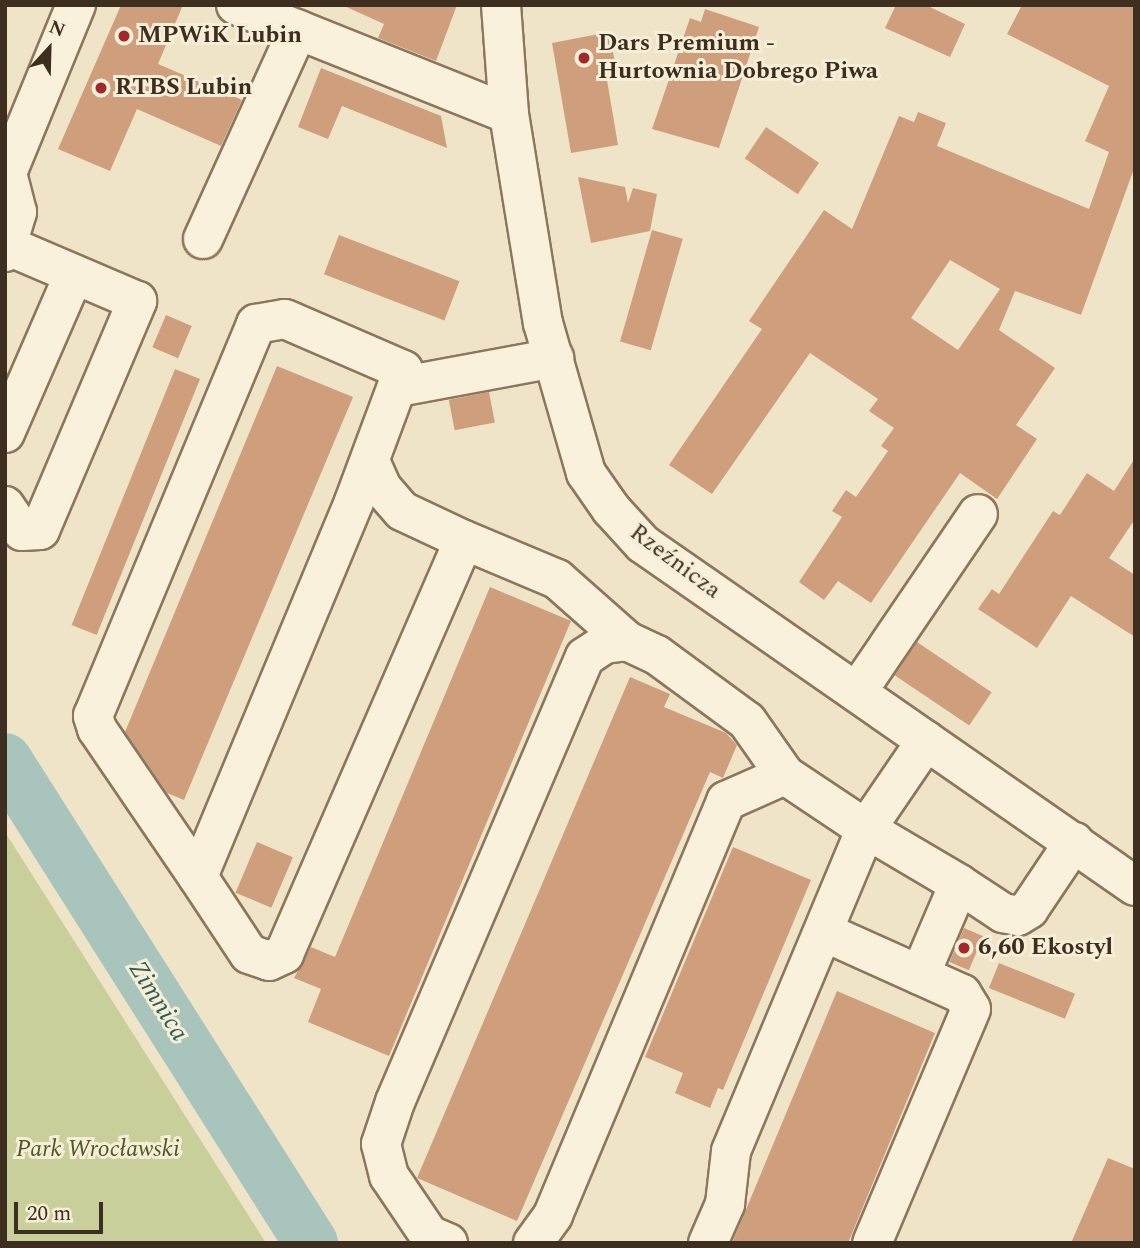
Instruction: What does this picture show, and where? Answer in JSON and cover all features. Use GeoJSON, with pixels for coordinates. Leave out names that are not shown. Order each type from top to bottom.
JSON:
{"type":"FeatureCollection","features":[{"type":"Feature","properties":{"kind":"street"},"geometry":{"type":"LineString","coordinates":[[5,506],[22,531],[40,530],[137,301],[7,249],[16,212],[7,173],[76,5]]}},
{"type":"Feature","properties":{"kind":"street"},"geometry":{"type":"LineString","coordinates":[[236,5],[509,114]]}},
{"type":"Feature","properties":{"kind":"street","name":"Rzeźnicza"},"geometry":{"type":"LineString","coordinates":[[501,5],[509,114],[543,323],[586,473],[611,509],[643,544],[1135,886]]}},
{"type":"Feature","properties":{"kind":"street"},"geometry":{"type":"LineString","coordinates":[[203,239],[298,30]]}},
{"type":"Feature","properties":{"kind":"street"},"geometry":{"type":"LineString","coordinates":[[5,433],[74,274]]}},
{"type":"Feature","properties":{"kind":"street"},"geometry":{"type":"LineString","coordinates":[[198,877],[370,461],[403,370],[285,319],[256,324],[93,716],[97,729],[249,954],[269,961],[284,954],[464,540]]}},
{"type":"Feature","properties":{"kind":"street"},"geometry":{"type":"LineString","coordinates":[[398,387],[554,358]]}},
{"type":"Feature","properties":{"kind":"street"},"geometry":{"type":"LineString","coordinates":[[370,461],[382,488],[402,511],[557,579],[626,641],[657,655],[747,721],[785,775],[866,829],[1003,913],[1018,916],[1029,909],[1074,842]]}},
{"type":"Feature","properties":{"kind":"street"},"geometry":{"type":"LineString","coordinates":[[857,692],[978,514]]}},
{"type":"Feature","properties":{"kind":"street"},"geometry":{"type":"LineString","coordinates":[[448,1243],[429,1236],[389,1176],[381,1144],[395,1102],[585,657],[604,644],[626,641]]}},
{"type":"Feature","properties":{"kind":"street"},"geometry":{"type":"LineString","coordinates":[[708,1243],[725,1204],[732,1151],[866,829],[926,741]]}},
{"type":"Feature","properties":{"kind":"street"},"geometry":{"type":"LineString","coordinates":[[533,1243],[553,1215],[726,801],[785,775]]}},
{"type":"Feature","properties":{"kind":"street"},"geometry":{"type":"LineString","coordinates":[[920,975],[959,884]]}},
{"type":"Feature","properties":{"kind":"street"},"geometry":{"type":"LineString","coordinates":[[824,933],[962,994],[971,1009],[872,1243]]}},
{"type":"Feature","properties":{"kind":"green space","name":"Park Wrocławski"},"geometry":{"type":"Polygon","coordinates":[[[5,832],[266,1243],[5,1243],[5,832]]]}},
{"type":"Feature","properties":{"kind":"building"},"geometry":{"type":"Polygon","coordinates":[[[121,5],[183,5],[158,64],[242,100],[221,146],[137,109],[110,171],[58,149],[121,5]]]}},
{"type":"Feature","properties":{"kind":"building"},"geometry":{"type":"Polygon","coordinates":[[[342,5],[457,5],[436,61],[378,38],[384,24],[342,5]]]}},
{"type":"Feature","properties":{"kind":"building"},"geometry":{"type":"Polygon","coordinates":[[[896,5],[926,5],[965,24],[950,57],[885,28],[896,5]]]}},
{"type":"Feature","properties":{"kind":"building"},"geometry":{"type":"Polygon","coordinates":[[[1022,5],[1135,5],[1135,166],[1081,315],[1015,291],[999,330],[1055,368],[1016,425],[1037,439],[997,499],[960,473],[871,603],[838,581],[824,600],[799,582],[842,517],[832,511],[846,490],[856,497],[888,451],[881,446],[894,428],[869,411],[878,399],[810,353],[712,494],[669,465],[762,329],[749,321],[824,210],[852,229],[899,116],[914,122],[918,112],[946,123],[937,146],[1089,209],[1109,152],[1085,141],[1109,86],[1007,34],[1022,5]],[[950,260],[911,318],[958,350],[1000,289],[950,260]]]}},
{"type":"Feature","properties":{"kind":"building"},"geometry":{"type":"Polygon","coordinates":[[[705,9],[759,27],[719,148],[652,129],[690,18],[701,22],[705,9]]]}},
{"type":"Feature","properties":{"kind":"building"},"geometry":{"type":"Polygon","coordinates":[[[609,32],[617,73],[606,74],[618,145],[571,153],[552,43],[609,32]]]}},
{"type":"Feature","properties":{"kind":"building"},"geometry":{"type":"Polygon","coordinates":[[[321,68],[441,116],[447,148],[342,106],[328,139],[298,127],[321,68]]]}},
{"type":"Feature","properties":{"kind":"building"},"geometry":{"type":"Polygon","coordinates":[[[766,127],[819,163],[798,194],[745,159],[766,127]]]}},
{"type":"Feature","properties":{"kind":"building"},"geometry":{"type":"Polygon","coordinates":[[[578,177],[625,187],[628,203],[633,188],[657,194],[650,231],[591,243],[578,177]]]}},
{"type":"Feature","properties":{"kind":"building"},"geometry":{"type":"Polygon","coordinates":[[[652,230],[683,239],[651,350],[620,342],[652,230]]]}},
{"type":"Feature","properties":{"kind":"building"},"geometry":{"type":"Polygon","coordinates":[[[339,235],[459,281],[444,320],[324,274],[339,235]]]}},
{"type":"Feature","properties":{"kind":"building"},"geometry":{"type":"Polygon","coordinates":[[[166,315],[192,326],[178,358],[152,347],[166,315]]]}},
{"type":"Feature","properties":{"kind":"building"},"geometry":{"type":"Polygon","coordinates":[[[277,366],[353,397],[184,800],[167,793],[125,732],[277,366]]]}},
{"type":"Feature","properties":{"kind":"building"},"geometry":{"type":"Polygon","coordinates":[[[175,369],[200,379],[97,635],[72,625],[175,369]]]}},
{"type":"Feature","properties":{"kind":"building"},"geometry":{"type":"Polygon","coordinates":[[[489,392],[495,422],[455,430],[449,400],[489,392]]]}},
{"type":"Feature","properties":{"kind":"building"},"geometry":{"type":"Polygon","coordinates":[[[1135,458],[1135,519],[1109,558],[1135,575],[1135,637],[1071,596],[1037,648],[978,609],[992,589],[999,594],[1053,511],[1060,515],[1087,473],[1114,491],[1135,458]]]}},
{"type":"Feature","properties":{"kind":"building"},"geometry":{"type":"Polygon","coordinates":[[[490,587],[571,621],[389,1056],[308,1022],[321,989],[294,978],[311,947],[335,957],[490,587]]]}},
{"type":"Feature","properties":{"kind":"building"},"geometry":{"type":"Polygon","coordinates":[[[917,642],[992,692],[969,725],[895,675],[917,642]]]}},
{"type":"Feature","properties":{"kind":"building"},"geometry":{"type":"Polygon","coordinates":[[[630,677],[670,694],[664,707],[726,733],[737,745],[723,778],[710,772],[517,1221],[417,1178],[630,677]]]}},
{"type":"Feature","properties":{"kind":"building"},"geometry":{"type":"Polygon","coordinates":[[[257,842],[293,857],[271,908],[236,893],[257,842]]]}},
{"type":"Feature","properties":{"kind":"building"},"geometry":{"type":"Polygon","coordinates":[[[733,847],[811,880],[723,1090],[718,1088],[710,1108],[675,1093],[683,1073],[645,1057],[733,847]]]}},
{"type":"Feature","properties":{"kind":"building","name":"6,60 Ekostyl"},"geometry":{"type":"Polygon","coordinates":[[[964,928],[983,936],[969,970],[950,962],[964,928]]]}},
{"type":"Feature","properties":{"kind":"building"},"geometry":{"type":"Polygon","coordinates":[[[999,963],[1075,994],[1065,1019],[989,988],[999,963]]]}},
{"type":"Feature","properties":{"kind":"building"},"geometry":{"type":"Polygon","coordinates":[[[837,991],[935,1033],[848,1243],[732,1243],[837,991]]]}},
{"type":"Feature","properties":{"kind":"building"},"geometry":{"type":"Polygon","coordinates":[[[1108,1158],[1135,1169],[1135,1243],[1071,1243],[1108,1158]]]}},
{"type":"Feature","properties":{"kind":"waterway","name":"Zimnica"},"geometry":{"type":"LineString","coordinates":[[5,760],[311,1243]]}},
{"type":"Feature","properties":{"kind":"place","name":"MPWiK Lubin"},"geometry":{"type":"Point","coordinates":[124,36]}},
{"type":"Feature","properties":{"kind":"place","name":"Dars Premium - Hurtownia Dobrego Piwa"},"geometry":{"type":"Point","coordinates":[584,58]}},
{"type":"Feature","properties":{"kind":"place","name":"RTBS Lubin"},"geometry":{"type":"Point","coordinates":[101,88]}},
{"type":"Feature","properties":{"kind":"place","name":"6,60 Ekostyl"},"geometry":{"type":"Point","coordinates":[964,948]}}]}
